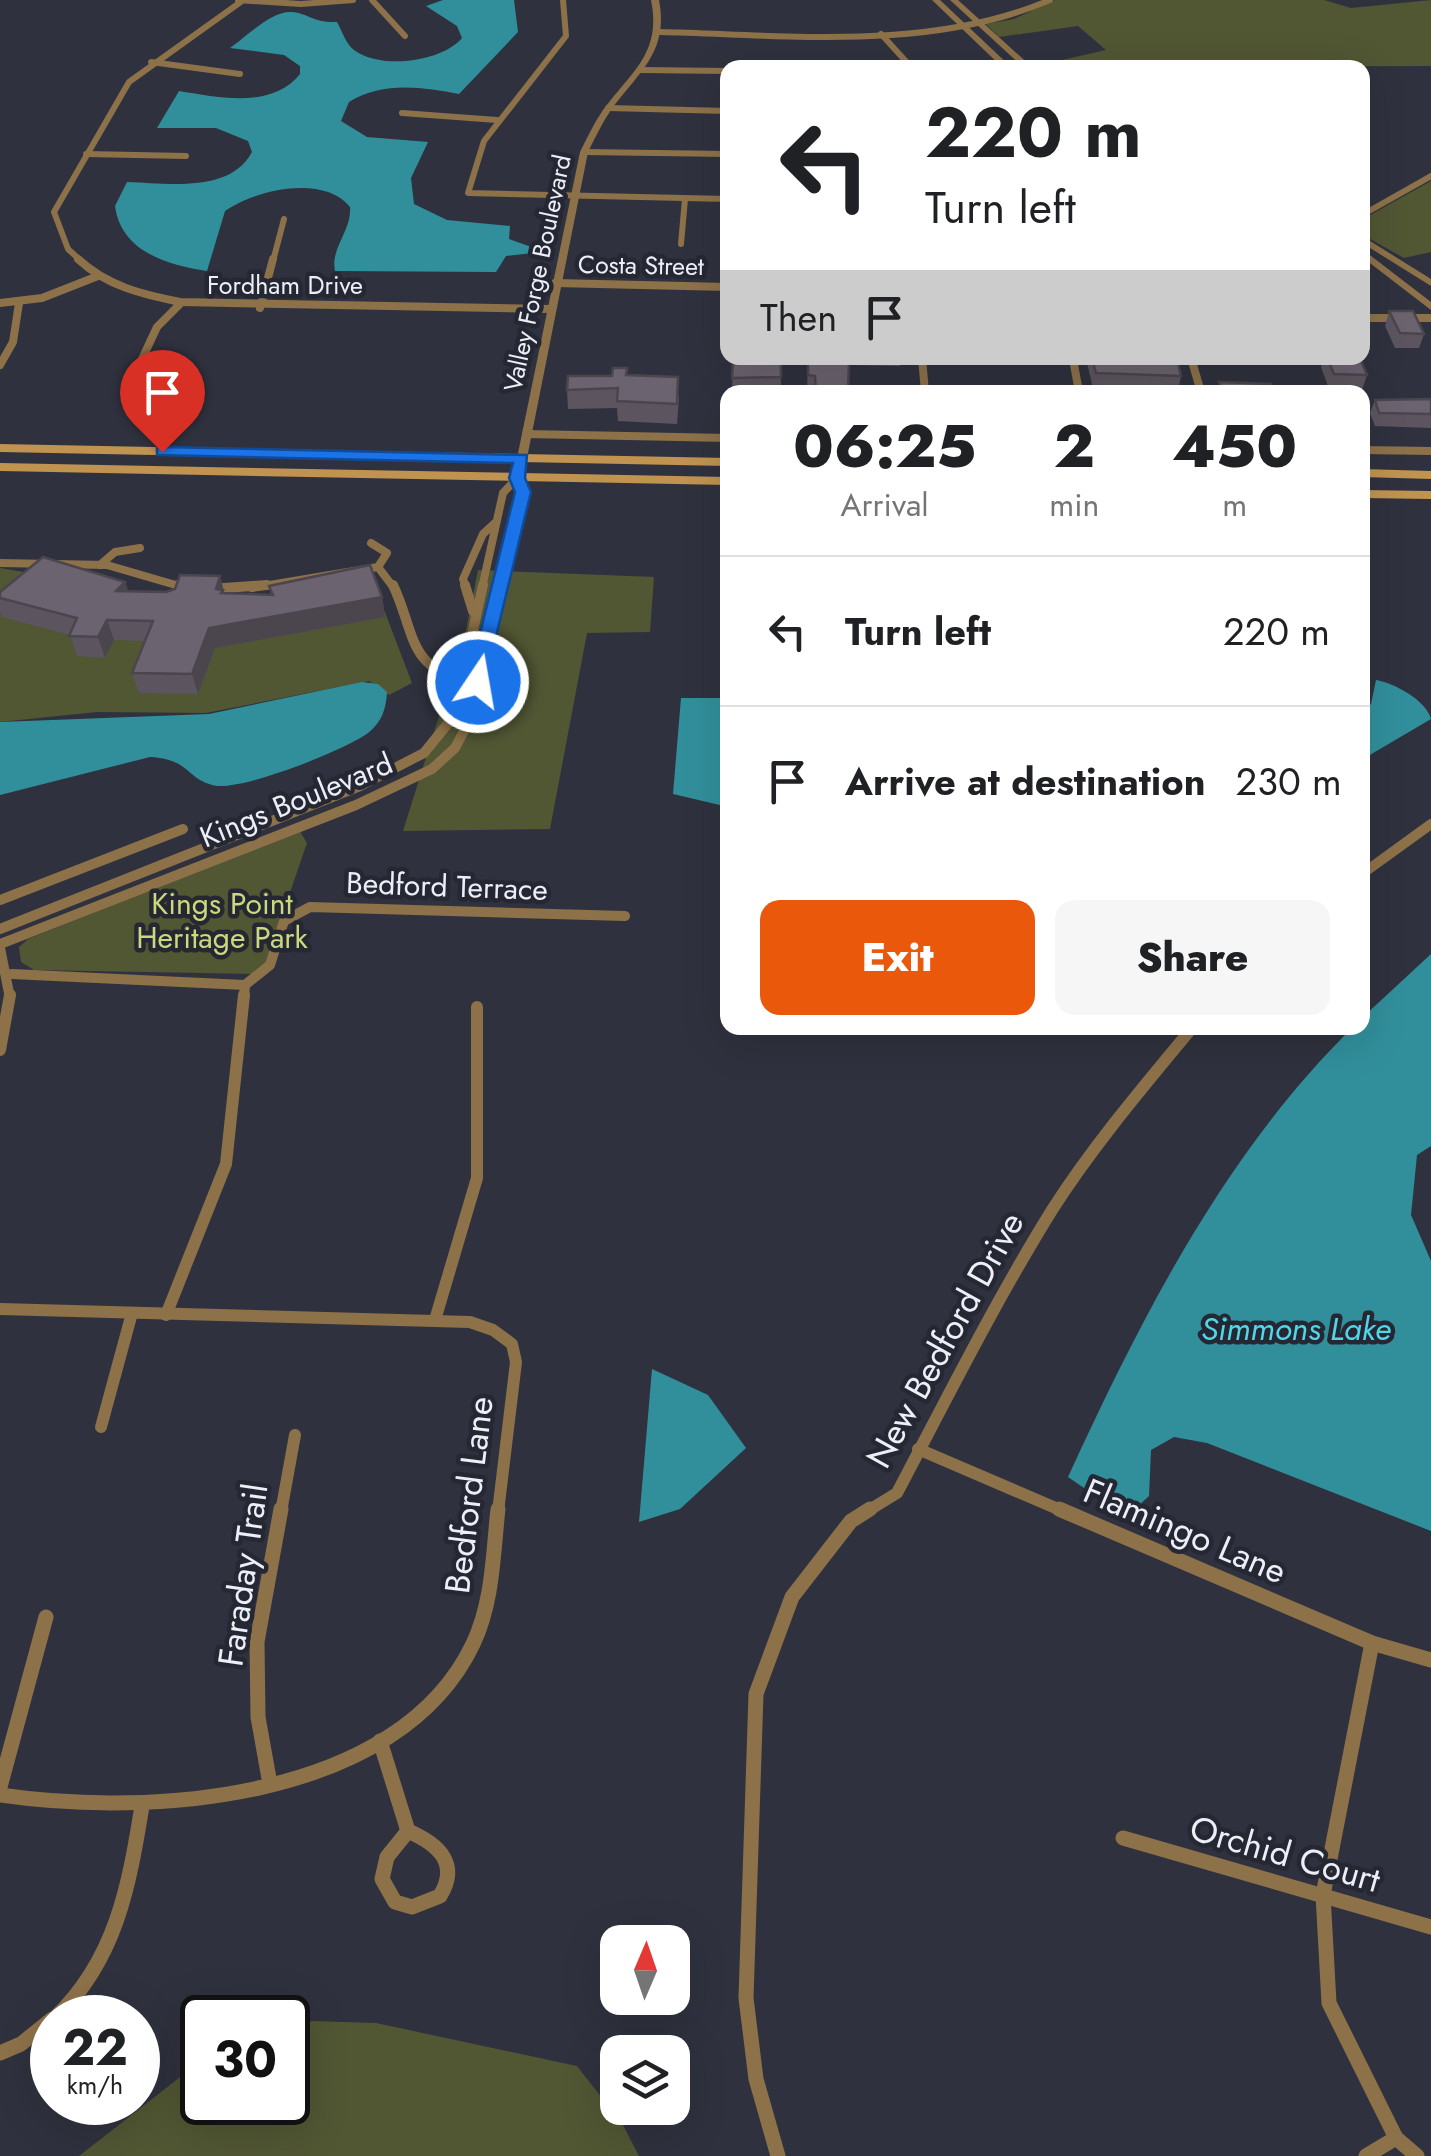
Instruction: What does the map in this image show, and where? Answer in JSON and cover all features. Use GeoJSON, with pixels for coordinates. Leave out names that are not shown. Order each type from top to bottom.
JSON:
{"type":"FeatureCollection","features":[{"type":"Feature","properties":{"kind":"main road"},"geometry":{"type":"LineString","coordinates":[[0,448],[720,462]]}},
{"type":"Feature","properties":{"kind":"main road"},"geometry":{"type":"LineString","coordinates":[[0,468],[720,481]]}},
{"type":"Feature","properties":{"kind":"main road"},"geometry":{"type":"LineString","coordinates":[[1370,474],[1431,475]]}},
{"type":"Feature","properties":{"kind":"main road"},"geometry":{"type":"LineString","coordinates":[[1370,494],[1431,495]]}},
{"type":"Feature","properties":{"kind":"street"},"geometry":{"type":"LineString","coordinates":[[239,0],[301,4],[354,0]]}},
{"type":"Feature","properties":{"kind":"street","name":"Fordham Drive"},"geometry":{"type":"LineString","coordinates":[[239,0],[129,82],[54,212],[57,234],[69,255],[98,276],[181,303],[260,308],[550,308]]}},
{"type":"Feature","properties":{"kind":"street"},"geometry":{"type":"LineString","coordinates":[[372,0],[404,36]]}},
{"type":"Feature","properties":{"kind":"street"},"geometry":{"type":"LineString","coordinates":[[563,0],[566,36],[557,52],[525,82],[484,140],[468,193],[720,199]]}},
{"type":"Feature","properties":{"kind":"street"},"geometry":{"type":"LineString","coordinates":[[655,0],[660,32],[880,34],[1012,18],[1050,0]]}},
{"type":"Feature","properties":{"kind":"street"},"geometry":{"type":"LineString","coordinates":[[936,0],[999,60]]}},
{"type":"Feature","properties":{"kind":"street"},"geometry":{"type":"LineString","coordinates":[[954,0],[1017,59]]}},
{"type":"Feature","properties":{"kind":"street","name":"Valley Forge Boulevard"},"geometry":{"type":"LineString","coordinates":[[522,458],[554,283],[584,152],[608,108],[641,70],[660,32]]}},
{"type":"Feature","properties":{"kind":"street"},"geometry":{"type":"LineString","coordinates":[[880,34],[904,60]]}},
{"type":"Feature","properties":{"kind":"street"},"geometry":{"type":"LineString","coordinates":[[151,62],[240,74]]}},
{"type":"Feature","properties":{"kind":"street"},"geometry":{"type":"LineString","coordinates":[[641,70],[720,71]]}},
{"type":"Feature","properties":{"kind":"street"},"geometry":{"type":"LineString","coordinates":[[608,108],[720,110]]}},
{"type":"Feature","properties":{"kind":"street"},"geometry":{"type":"LineString","coordinates":[[402,113],[497,120]]}},
{"type":"Feature","properties":{"kind":"street"},"geometry":{"type":"LineString","coordinates":[[584,152],[720,154]]}},
{"type":"Feature","properties":{"kind":"street"},"geometry":{"type":"LineString","coordinates":[[86,154],[186,156]]}},
{"type":"Feature","properties":{"kind":"street"},"geometry":{"type":"LineString","coordinates":[[1370,210],[1431,176]]}},
{"type":"Feature","properties":{"kind":"street"},"geometry":{"type":"LineString","coordinates":[[681,244],[684,199]]}},
{"type":"Feature","properties":{"kind":"street"},"geometry":{"type":"LineString","coordinates":[[260,308],[284,219]]}},
{"type":"Feature","properties":{"kind":"street"},"geometry":{"type":"LineString","coordinates":[[1370,244],[1431,283]]}},
{"type":"Feature","properties":{"kind":"street"},"geometry":{"type":"LineString","coordinates":[[1370,257],[1431,307]]}},
{"type":"Feature","properties":{"kind":"street"},"geometry":{"type":"LineString","coordinates":[[1389,270],[1410,266]]}},
{"type":"Feature","properties":{"kind":"street"},"geometry":{"type":"LineString","coordinates":[[0,303],[20,303],[60,293],[98,276]]}},
{"type":"Feature","properties":{"kind":"street","name":"Costa Street"},"geometry":{"type":"LineString","coordinates":[[554,283],[720,287]]}},
{"type":"Feature","properties":{"kind":"street"},"geometry":{"type":"LineString","coordinates":[[0,365],[13,342],[20,303]]}},
{"type":"Feature","properties":{"kind":"street"},"geometry":{"type":"LineString","coordinates":[[128,389],[157,328],[181,303]]}},
{"type":"Feature","properties":{"kind":"street"},"geometry":{"type":"LineString","coordinates":[[1370,318],[1431,318]]}},
{"type":"Feature","properties":{"kind":"street"},"geometry":{"type":"LineString","coordinates":[[526,434],[720,438]]}},
{"type":"Feature","properties":{"kind":"street"},"geometry":{"type":"LineString","coordinates":[[1370,450],[1431,451]]}},
{"type":"Feature","properties":{"kind":"street","name":"Kings Boulevard"},"geometry":{"type":"LineString","coordinates":[[0,929],[396,770],[442,735],[454,716],[503,493],[517,478],[522,458]]}},
{"type":"Feature","properties":{"kind":"street","name":"Kings Boulevard"},"geometry":{"type":"LineString","coordinates":[[0,946],[401,786],[432,769],[454,748],[466,729],[523,492],[517,478]]}},
{"type":"Feature","properties":{"kind":"street","name":"Kings Boulevard"},"geometry":{"type":"LineString","coordinates":[[474,612],[463,579],[483,534],[496,522]]}},
{"type":"Feature","properties":{"kind":"street"},"geometry":{"type":"LineString","coordinates":[[371,542],[386,553],[378,568]]}},
{"type":"Feature","properties":{"kind":"street"},"geometry":{"type":"LineString","coordinates":[[100,564],[115,552],[140,548]]}},
{"type":"Feature","properties":{"kind":"street"},"geometry":{"type":"LineString","coordinates":[[0,563],[100,564],[174,587],[205,590],[244,589],[378,568],[390,578],[420,662],[428,671],[478,682]]}},
{"type":"Feature","properties":{"kind":"street"},"geometry":{"type":"LineString","coordinates":[[1370,868],[1431,824]]}},
{"type":"Feature","properties":{"kind":"street"},"geometry":{"type":"LineString","coordinates":[[0,900],[183,829]]}},
{"type":"Feature","properties":{"kind":"street","name":"Bedford Terrace"},"geometry":{"type":"LineString","coordinates":[[245,984],[270,965],[284,920],[310,907],[625,916]]}},
{"type":"Feature","properties":{"kind":"street"},"geometry":{"type":"LineString","coordinates":[[0,946],[12,974],[13,994],[0,1050]]}},
{"type":"Feature","properties":{"kind":"street"},"geometry":{"type":"LineString","coordinates":[[12,974],[245,984],[226,1164],[166,1315]]}},
{"type":"Feature","properties":{"kind":"street"},"geometry":{"type":"LineString","coordinates":[[435,1320],[477,1178],[477,1008]]}},
{"type":"Feature","properties":{"kind":"street","name":"New Bedford Drive"},"geometry":{"type":"LineString","coordinates":[[778,2156],[756,2078],[746,1998],[756,1694],[792,1597],[850,1521],[897,1493],[1054,1207],[1120,1115],[1186,1035]]}},
{"type":"Feature","properties":{"kind":"street","name":"Bedford Lane"},"geometry":{"type":"LineString","coordinates":[[0,1309],[470,1322],[493,1330],[512,1344],[516,1362],[489,1592],[478,1632],[458,1670],[423,1714],[380,1741],[270,1784],[142,1806],[62,1804],[0,1791]]}},
{"type":"Feature","properties":{"kind":"street"},"geometry":{"type":"LineString","coordinates":[[101,1427],[132,1313]]}},
{"type":"Feature","properties":{"kind":"street","name":"Faraday Trail"},"geometry":{"type":"LineString","coordinates":[[270,1784],[258,1717],[257,1642],[294,1435]]}},
{"type":"Feature","properties":{"kind":"street","name":"Flamingo Lane"},"geometry":{"type":"LineString","coordinates":[[918,1449],[1372,1643],[1431,1660]]}},
{"type":"Feature","properties":{"kind":"street"},"geometry":{"type":"LineString","coordinates":[[0,1791],[46,1617]]}},
{"type":"Feature","properties":{"kind":"street"},"geometry":{"type":"LineString","coordinates":[[1372,1643],[1323,1896],[1328,2003],[1396,2138],[1418,2156]]}},
{"type":"Feature","properties":{"kind":"street"},"geometry":{"type":"LineString","coordinates":[[380,1741],[408,1830]]}},
{"type":"Feature","properties":{"kind":"street"},"geometry":{"type":"LineString","coordinates":[[75,1995],[95,1973],[120,1923],[142,1806]]}},
{"type":"Feature","properties":{"kind":"street"},"geometry":{"type":"LineString","coordinates":[[408,1830],[437,1841],[450,1865],[442,1893],[420,1907],[394,1902],[382,1879],[387,1857],[408,1830]]}},
{"type":"Feature","properties":{"kind":"street","name":"Orchid Court"},"geometry":{"type":"LineString","coordinates":[[1123,1838],[1431,1927]]}},
{"type":"Feature","properties":{"kind":"street"},"geometry":{"type":"LineString","coordinates":[[0,2052],[30,2037]]}},
{"type":"Feature","properties":{"kind":"street"},"geometry":{"type":"LineString","coordinates":[[1366,2156],[1396,2138]]}},
{"type":"Feature","properties":{"kind":"green space"},"geometry":{"type":"Polygon","coordinates":[[[1055,0],[1324,0],[1351,8],[1431,0],[1431,66],[1370,66],[1370,60],[1062,60],[1106,50],[1078,26],[999,37],[986,24],[1014,19],[1055,0]]]}},
{"type":"Feature","properties":{"kind":"green space"},"geometry":{"type":"Polygon","coordinates":[[[1431,181],[1431,252],[1404,258],[1370,239],[1370,215],[1431,181]]]}},
{"type":"Feature","properties":{"kind":"green space"},"geometry":{"type":"Polygon","coordinates":[[[0,568],[226,607],[373,581],[412,683],[389,695],[369,681],[206,713],[97,712],[0,722],[0,568]]]}},
{"type":"Feature","properties":{"kind":"green space"},"geometry":{"type":"Polygon","coordinates":[[[478,570],[654,577],[650,632],[587,633],[550,829],[403,831],[466,630],[478,570]]]}},
{"type":"Feature","properties":{"kind":"green space","name":"Kings Point Heritage Park"},"geometry":{"type":"Polygon","coordinates":[[[299,830],[307,843],[265,965],[255,974],[34,970],[21,962],[19,947],[28,939],[299,830]]]}},
{"type":"Feature","properties":{"kind":"green space"},"geometry":{"type":"Polygon","coordinates":[[[310,2022],[376,2023],[577,2066],[600,2096],[600,2125],[623,2125],[639,2156],[79,2156],[119,2125],[160,2125],[160,2093],[180,2077],[180,2125],[310,2125],[310,2022]]]}},
{"type":"Feature","properties":{"kind":"water"},"geometry":{"type":"Polygon","coordinates":[[[443,0],[514,0],[518,32],[459,94],[417,88],[375,91],[349,102],[341,121],[367,137],[428,142],[411,178],[414,204],[447,220],[510,226],[509,239],[534,248],[533,253],[506,256],[496,272],[335,271],[350,207],[338,197],[307,188],[270,192],[225,211],[207,271],[162,260],[126,235],[115,206],[127,182],[177,184],[213,180],[229,175],[252,152],[248,141],[216,128],[157,128],[179,91],[226,98],[259,97],[274,93],[300,74],[300,66],[284,55],[230,48],[260,25],[276,15],[292,12],[337,22],[346,41],[365,56],[394,61],[426,58],[462,38],[457,26],[426,6],[443,0]]]}},
{"type":"Feature","properties":{"kind":"water"},"geometry":{"type":"Polygon","coordinates":[[[1376,680],[1408,694],[1423,705],[1431,719],[1370,755],[1371,704],[1376,680]]]}},
{"type":"Feature","properties":{"kind":"water"},"geometry":{"type":"Polygon","coordinates":[[[362,682],[378,684],[387,692],[382,715],[373,729],[338,749],[267,777],[212,785],[172,761],[150,757],[0,795],[0,722],[209,714],[362,682]]]}},
{"type":"Feature","properties":{"kind":"water"},"geometry":{"type":"Polygon","coordinates":[[[681,698],[720,698],[720,805],[673,794],[681,698]]]}},
{"type":"Feature","properties":{"kind":"water","name":"Simmons Lake"},"geometry":{"type":"Polygon","coordinates":[[[1431,954],[1431,1146],[1417,1155],[1411,1215],[1431,1261],[1431,1531],[1207,1443],[1174,1437],[1151,1450],[1149,1496],[1136,1508],[1087,1490],[1068,1477],[1126,1356],[1190,1239],[1264,1128],[1306,1077],[1345,1035],[1370,1035],[1370,1011],[1431,954]]]}},
{"type":"Feature","properties":{"kind":"water"},"geometry":{"type":"Polygon","coordinates":[[[652,1369],[708,1395],[746,1448],[680,1509],[639,1522],[652,1369]]]}},
{"type":"Feature","properties":{"kind":"building"},"geometry":{"type":"Polygon","coordinates":[[[1389,311],[1413,311],[1424,334],[1400,333],[1389,311]]]}},
{"type":"Feature","properties":{"kind":"building"},"geometry":{"type":"Polygon","coordinates":[[[733,365],[781,365],[781,377],[732,378],[733,365]]]}},
{"type":"Feature","properties":{"kind":"building"},"geometry":{"type":"Polygon","coordinates":[[[808,365],[849,365],[848,385],[816,385],[815,376],[808,375],[808,365]]]}},
{"type":"Feature","properties":{"kind":"building"},"geometry":{"type":"Polygon","coordinates":[[[1094,365],[1179,365],[1181,376],[1096,373],[1094,365]]]}},
{"type":"Feature","properties":{"kind":"building"},"geometry":{"type":"Polygon","coordinates":[[[1330,365],[1363,365],[1367,375],[1334,374],[1330,365]]]}},
{"type":"Feature","properties":{"kind":"building"},"geometry":{"type":"Polygon","coordinates":[[[613,368],[627,368],[626,375],[678,377],[677,404],[617,401],[618,388],[567,390],[568,376],[612,376],[613,368]]]}},
{"type":"Feature","properties":{"kind":"building"},"geometry":{"type":"Polygon","coordinates":[[[1219,382],[1272,385],[1220,385],[1219,382]]]}},
{"type":"Feature","properties":{"kind":"building"},"geometry":{"type":"Polygon","coordinates":[[[1431,399],[1431,414],[1379,413],[1375,400],[1431,399]]]}},
{"type":"Feature","properties":{"kind":"building"},"geometry":{"type":"Polygon","coordinates":[[[43,557],[125,582],[116,591],[166,592],[175,589],[180,575],[220,576],[216,589],[223,590],[221,593],[273,595],[269,586],[370,565],[382,597],[209,628],[192,674],[132,673],[153,621],[107,620],[98,637],[69,636],[77,618],[0,598],[0,592],[43,557]]]}},
{"type":"Feature","properties":{"kind":"route"},"geometry":{"type":"LineString","coordinates":[[162,452],[522,458],[517,478],[523,492],[478,682]]}}]}
